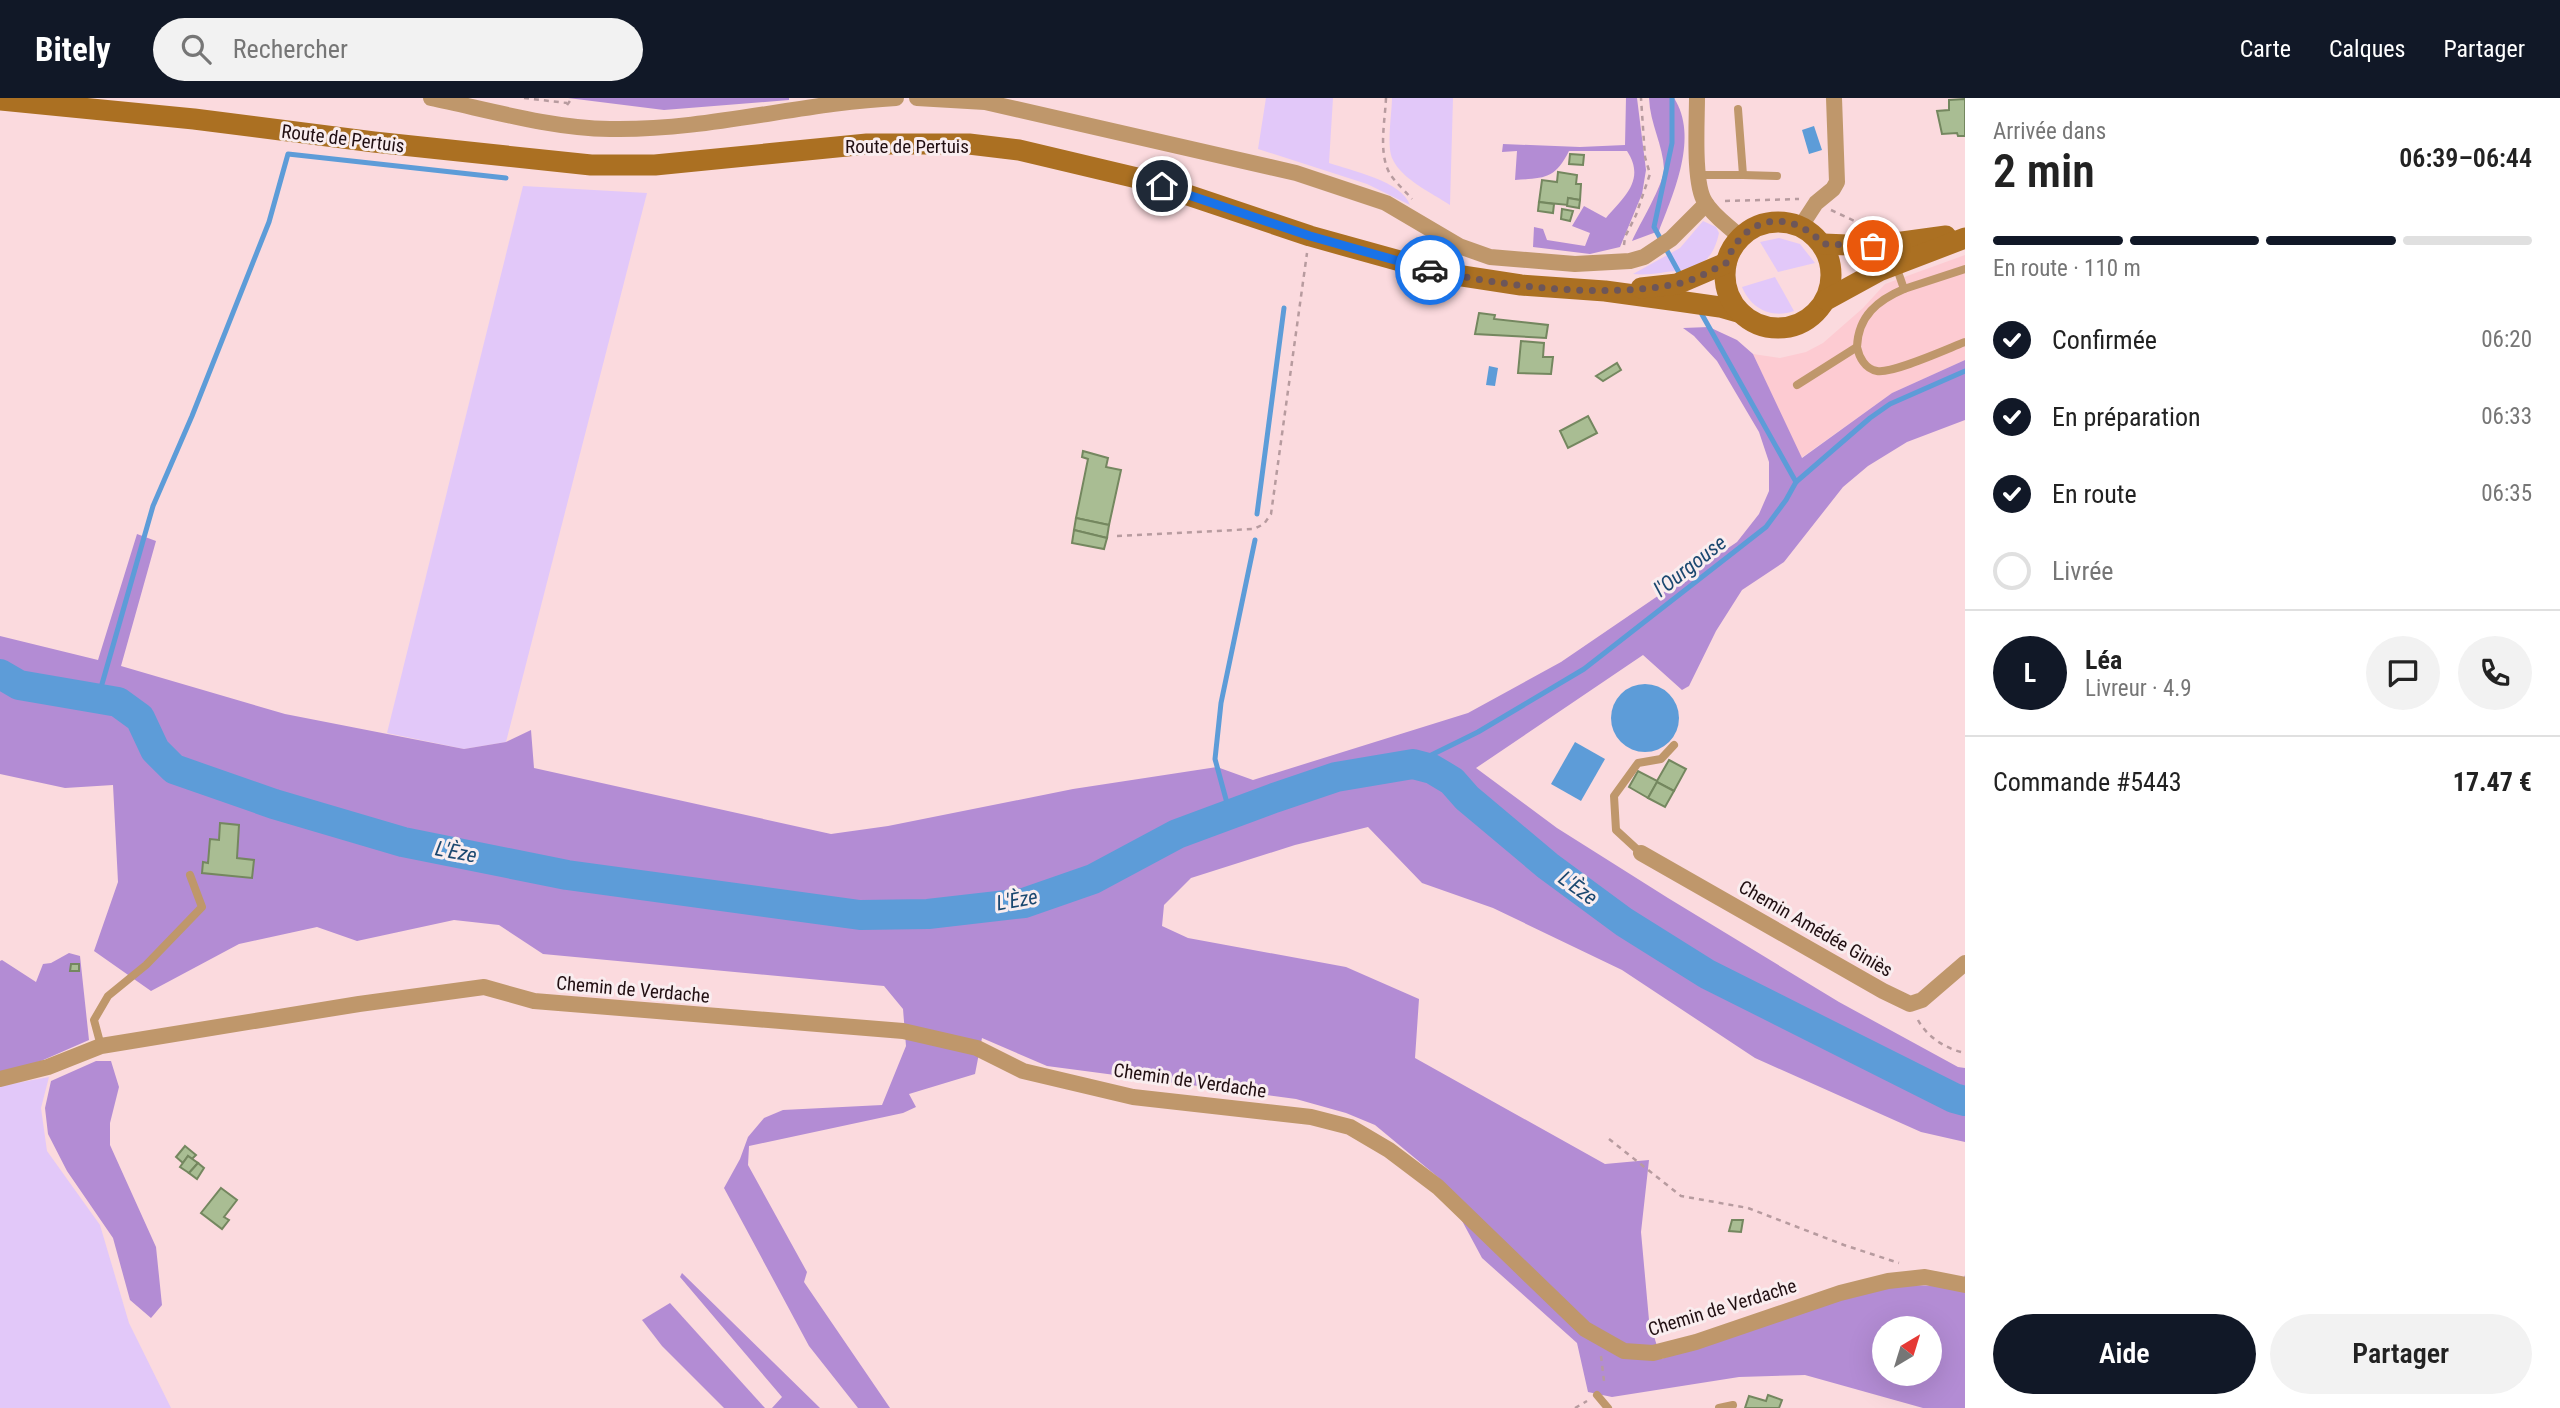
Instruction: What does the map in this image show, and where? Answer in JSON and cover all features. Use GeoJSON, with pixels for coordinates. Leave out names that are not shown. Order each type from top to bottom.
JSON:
{"type":"FeatureCollection","features":[{"type":"Feature","properties":{"kind":"main road","name":"Route de Pertuis"},"geometry":{"type":"LineString","coordinates":[[80,98],[194,118],[373,142],[591,165],[667,164],[867,144],[969,144],[1020,150],[1137,178],[1310,236],[1443,272],[1521,285],[1605,291],[1720,307],[1741,313]]}},
{"type":"Feature","properties":{"kind":"main road","name":"Route de Pertuis"},"geometry":{"type":"LineString","coordinates":[[0,100],[194,118]]}},
{"type":"Feature","properties":{"kind":"main road"},"geometry":{"type":"LineString","coordinates":[[1789,222],[1801,226],[1823,244],[1829,257],[1831,287],[1826,300],[1815,314],[1802,323],[1786,328],[1770,328],[1754,323],[1741,313],[1730,299],[1725,281],[1726,263],[1731,249],[1740,237],[1763,223],[1789,222]]}},
{"type":"Feature","properties":{"kind":"main road"},"geometry":{"type":"LineString","coordinates":[[1823,244],[1873,246],[1965,236]]}},
{"type":"Feature","properties":{"kind":"main road"},"geometry":{"type":"LineString","coordinates":[[1826,300],[1854,283],[1965,236]]}},
{"type":"Feature","properties":{"kind":"main road","name":"Route de Pertuis"},"geometry":{"type":"LineString","coordinates":[[1605,291],[1677,284],[1726,263]]}},
{"type":"Feature","properties":{"kind":"street"},"geometry":{"type":"LineString","coordinates":[[431,98],[561,125],[621,129],[689,124],[896,98]]}},
{"type":"Feature","properties":{"kind":"street"},"geometry":{"type":"LineString","coordinates":[[917,98],[985,102],[1296,173],[1373,197],[1428,226],[1459,247],[1490,257],[1575,264],[1621,262],[1644,257],[1711,209]]}},
{"type":"Feature","properties":{"kind":"street"},"geometry":{"type":"LineString","coordinates":[[1697,98],[1702,198],[1740,237]]}},
{"type":"Feature","properties":{"kind":"street"},"geometry":{"type":"LineString","coordinates":[[1801,226],[1816,203],[1833,189],[1837,182],[1834,98]]}},
{"type":"Feature","properties":{"kind":"street","name":"Chemin Amédée Giniès"},"geometry":{"type":"LineString","coordinates":[[1642,853],[1882,991],[1910,1004]]}},
{"type":"Feature","properties":{"kind":"street"},"geometry":{"type":"LineString","coordinates":[[1910,1004],[1922,1000],[1965,963]]}},
{"type":"Feature","properties":{"kind":"street","name":"Chemin de Verdache"},"geometry":{"type":"LineString","coordinates":[[0,1079],[48,1067],[101,1046],[359,1004],[484,987],[534,1001],[903,1031],[977,1048],[1023,1072],[1133,1097],[1311,1117],[1350,1127],[1389,1150],[1438,1187],[1585,1329],[1624,1351],[1653,1353],[1696,1342],[1840,1293],[1888,1281],[1925,1277],[1965,1285]]}},
{"type":"Feature","properties":{"kind":"lane"},"geometry":{"type":"LineString","coordinates":[[1738,109],[1743,175]]}},
{"type":"Feature","properties":{"kind":"lane"},"geometry":{"type":"LineString","coordinates":[[1699,175],[1777,176]]}},
{"type":"Feature","properties":{"kind":"lane"},"geometry":{"type":"LineString","coordinates":[[1896,265],[1904,289]]}},
{"type":"Feature","properties":{"kind":"lane"},"geometry":{"type":"LineString","coordinates":[[1965,269],[1904,289],[1880,301],[1867,314],[1859,331],[1857,347],[1869,368],[1885,372],[1965,342]]}},
{"type":"Feature","properties":{"kind":"lane"},"geometry":{"type":"LineString","coordinates":[[1797,385],[1857,347]]}},
{"type":"Feature","properties":{"kind":"lane"},"geometry":{"type":"LineString","coordinates":[[1642,853],[1616,830],[1614,796],[1638,763],[1661,759],[1674,745]]}},
{"type":"Feature","properties":{"kind":"lane"},"geometry":{"type":"LineString","coordinates":[[101,1046],[94,1020],[108,996],[146,965],[202,907],[190,875]]}},
{"type":"Feature","properties":{"kind":"lane"},"geometry":{"type":"LineString","coordinates":[[1597,1395],[1608,1408]]}},
{"type":"Feature","properties":{"kind":"lane"},"geometry":{"type":"LineString","coordinates":[[1719,1408],[1733,1405]]}},
{"type":"Feature","properties":{"kind":"path"},"geometry":{"type":"LineString","coordinates":[[524,98],[567,103]]}},
{"type":"Feature","properties":{"kind":"path"},"geometry":{"type":"LineString","coordinates":[[1386,98],[1383,148],[1386,166],[1392,177],[1416,203],[1428,226]]}},
{"type":"Feature","properties":{"kind":"path"},"geometry":{"type":"LineString","coordinates":[[1621,262],[1625,237],[1636,215],[1650,174],[1645,157],[1641,98]]}},
{"type":"Feature","properties":{"kind":"path"},"geometry":{"type":"LineString","coordinates":[[1711,209],[1725,201],[1810,199],[1816,203]]}},
{"type":"Feature","properties":{"kind":"path"},"geometry":{"type":"LineString","coordinates":[[1117,536],[1254,529],[1264,523],[1271,514],[1310,236]]}},
{"type":"Feature","properties":{"kind":"path"},"geometry":{"type":"LineString","coordinates":[[1910,1004],[1922,1028],[1949,1050],[1965,1053]]}},
{"type":"Feature","properties":{"kind":"path"},"geometry":{"type":"LineString","coordinates":[[1609,1139],[1681,1196],[1748,1208],[1905,1265]]}},
{"type":"Feature","properties":{"kind":"path"},"geometry":{"type":"LineString","coordinates":[[1575,1408],[1597,1395],[1604,1381],[1599,1337]]}},
{"type":"Feature","properties":{"kind":"shaded area"},"geometry":{"type":"Polygon","coordinates":[[[568,98],[789,98],[789,100],[664,110],[568,98]]]}},
{"type":"Feature","properties":{"kind":"shaded area"},"geometry":{"type":"Polygon","coordinates":[[[1266,98],[1333,98],[1329,163],[1387,183],[1397,189],[1410,205],[1367,184],[1258,149],[1266,98]]]}},
{"type":"Feature","properties":{"kind":"shaded area"},"geometry":{"type":"Polygon","coordinates":[[[1392,98],[1453,98],[1450,205],[1411,180],[1393,160],[1390,139],[1392,98]]]}},
{"type":"Feature","properties":{"kind":"shaded area"},"geometry":{"type":"Polygon","coordinates":[[[1626,98],[1637,98],[1646,170],[1642,194],[1620,247],[1590,254],[1533,247],[1534,227],[1543,229],[1547,240],[1585,246],[1590,233],[1572,226],[1584,206],[1606,218],[1620,203],[1633,179],[1632,161],[1627,151],[1569,151],[1554,172],[1534,179],[1515,180],[1517,151],[1502,152],[1503,144],[1580,147],[1625,145],[1626,98]]]}},
{"type":"Feature","properties":{"kind":"shaded area"},"geometry":{"type":"Polygon","coordinates":[[[1649,98],[1674,98],[1681,113],[1684,130],[1682,164],[1659,231],[1632,241],[1656,194],[1664,169],[1649,98]]]}},
{"type":"Feature","properties":{"kind":"shaded area"},"geometry":{"type":"Polygon","coordinates":[[[523,186],[647,193],[506,742],[464,749],[387,733],[523,186]]]}},
{"type":"Feature","properties":{"kind":"shaded area"},"geometry":{"type":"Polygon","coordinates":[[[1703,221],[1716,227],[1719,233],[1707,259],[1694,267],[1677,271],[1633,274],[1680,248],[1703,221]]]}},
{"type":"Feature","properties":{"kind":"shaded area"},"geometry":{"type":"Polygon","coordinates":[[[1779,238],[1800,244],[1815,263],[1778,272],[1760,242],[1779,238]]]}},
{"type":"Feature","properties":{"kind":"shaded area"},"geometry":{"type":"Polygon","coordinates":[[[1965,255],[1965,360],[1892,393],[1801,458],[1753,354],[1780,358],[1806,352],[1823,343],[1863,308],[1885,284],[1965,255]]]}},
{"type":"Feature","properties":{"kind":"shaded area"},"geometry":{"type":"Polygon","coordinates":[[[1775,277],[1794,311],[1778,314],[1763,310],[1751,301],[1742,287],[1775,277]]]}},
{"type":"Feature","properties":{"kind":"shaded area"},"geometry":{"type":"Polygon","coordinates":[[[1709,327],[1737,340],[1753,354],[1802,458],[1892,393],[1965,360],[1965,420],[1907,442],[1868,466],[1843,487],[1784,562],[1742,590],[1716,631],[1689,686],[1682,690],[1643,655],[1476,768],[1557,828],[1668,898],[1839,1002],[1958,1067],[1965,1068],[1965,1142],[1921,1132],[1755,1058],[1622,970],[1493,908],[1422,883],[1368,827],[1295,845],[1191,878],[1164,905],[1162,926],[1188,938],[1346,967],[1419,999],[1415,1058],[1605,1164],[1649,1160],[1641,1232],[1649,1320],[1661,1359],[1826,1303],[1870,1291],[1914,1285],[1959,1290],[1965,1275],[1965,1408],[1923,1408],[1805,1375],[1739,1377],[1612,1397],[1588,1392],[1577,1343],[1482,1258],[1439,1178],[1375,1125],[1346,1113],[1296,1099],[1047,1066],[982,1038],[975,1074],[909,1094],[916,1107],[903,1113],[749,1146],[748,1165],[807,1272],[804,1282],[890,1408],[858,1408],[809,1346],[724,1188],[740,1159],[748,1137],[764,1118],[783,1110],[882,1105],[906,1046],[903,1009],[884,986],[543,954],[499,925],[454,920],[357,941],[317,927],[239,944],[151,991],[94,951],[118,882],[113,785],[65,788],[0,774],[0,636],[98,660],[137,534],[156,541],[121,666],[285,714],[464,749],[506,742],[531,730],[534,768],[831,834],[888,826],[1073,789],[1217,767],[1253,780],[1468,713],[1561,662],[1737,542],[1759,514],[1769,491],[1769,462],[1759,432],[1717,361],[1683,328],[1709,327]]]}},
{"type":"Feature","properties":{"kind":"shaded area"},"geometry":{"type":"Polygon","coordinates":[[[69,953],[80,956],[89,1040],[41,1061],[0,1073],[0,961],[36,982],[43,964],[51,963],[69,953]]]}},
{"type":"Feature","properties":{"kind":"shaded area"},"geometry":{"type":"Polygon","coordinates":[[[96,1061],[111,1061],[119,1087],[110,1123],[110,1145],[156,1247],[162,1305],[151,1318],[130,1300],[113,1238],[67,1171],[48,1134],[45,1108],[51,1081],[96,1061]]]}},
{"type":"Feature","properties":{"kind":"shaded area"},"geometry":{"type":"Polygon","coordinates":[[[49,1077],[41,1108],[47,1151],[100,1225],[129,1323],[171,1408],[0,1408],[0,1086],[49,1077]]]}},
{"type":"Feature","properties":{"kind":"shaded area"},"geometry":{"type":"Polygon","coordinates":[[[682,1273],[820,1408],[772,1408],[782,1397],[680,1277],[682,1273]]]}},
{"type":"Feature","properties":{"kind":"shaded area"},"geometry":{"type":"Polygon","coordinates":[[[670,1303],[765,1408],[724,1408],[662,1346],[642,1320],[670,1303]]]}},
{"type":"Feature","properties":{"kind":"water"},"geometry":{"type":"Polygon","coordinates":[[[1814,126],[1822,150],[1809,154],[1802,130],[1814,126]]]}},
{"type":"Feature","properties":{"kind":"water"},"geometry":{"type":"Polygon","coordinates":[[[1489,366],[1498,368],[1495,386],[1486,385],[1489,366]]]}},
{"type":"Feature","properties":{"kind":"water"},"geometry":{"type":"Polygon","coordinates":[[[1645,684],[1658,687],[1669,694],[1676,705],[1679,718],[1676,731],[1669,742],[1658,749],[1645,752],[1632,749],[1621,742],[1614,731],[1611,718],[1614,705],[1621,694],[1632,687],[1645,684]]]}},
{"type":"Feature","properties":{"kind":"water"},"geometry":{"type":"Polygon","coordinates":[[[1575,742],[1605,759],[1581,801],[1551,784],[1575,742]]]}},
{"type":"Feature","properties":{"kind":"building"},"geometry":{"type":"Polygon","coordinates":[[[1965,99],[1965,136],[1958,136],[1957,133],[1942,134],[1937,111],[1949,110],[1949,100],[1965,99]]]}},
{"type":"Feature","properties":{"kind":"building"},"geometry":{"type":"Polygon","coordinates":[[[1570,154],[1584,155],[1583,165],[1569,164],[1570,154]]]}},
{"type":"Feature","properties":{"kind":"building"},"geometry":{"type":"Polygon","coordinates":[[[1558,172],[1577,175],[1576,184],[1581,184],[1580,200],[1568,198],[1568,205],[1539,202],[1542,180],[1557,182],[1558,172]]]}},
{"type":"Feature","properties":{"kind":"building"},"geometry":{"type":"Polygon","coordinates":[[[1568,198],[1580,200],[1579,208],[1567,206],[1568,198]]]}},
{"type":"Feature","properties":{"kind":"building"},"geometry":{"type":"Polygon","coordinates":[[[1539,202],[1554,204],[1553,213],[1538,211],[1539,202]]]}},
{"type":"Feature","properties":{"kind":"building"},"geometry":{"type":"Polygon","coordinates":[[[1562,209],[1573,211],[1570,221],[1561,219],[1562,209]]]}},
{"type":"Feature","properties":{"kind":"building"},"geometry":{"type":"Polygon","coordinates":[[[1479,313],[1495,315],[1494,319],[1548,325],[1546,338],[1475,334],[1479,313]]]}},
{"type":"Feature","properties":{"kind":"building"},"geometry":{"type":"Polygon","coordinates":[[[1521,341],[1544,343],[1543,357],[1553,357],[1551,374],[1518,373],[1521,341]]]}},
{"type":"Feature","properties":{"kind":"building"},"geometry":{"type":"Polygon","coordinates":[[[1617,363],[1621,370],[1603,381],[1596,376],[1617,363]]]}},
{"type":"Feature","properties":{"kind":"building"},"geometry":{"type":"Polygon","coordinates":[[[1588,416],[1597,433],[1568,448],[1560,431],[1588,416]]]}},
{"type":"Feature","properties":{"kind":"building"},"geometry":{"type":"Polygon","coordinates":[[[1083,451],[1108,458],[1106,467],[1121,470],[1109,525],[1076,518],[1088,459],[1082,457],[1083,451]]]}},
{"type":"Feature","properties":{"kind":"building"},"geometry":{"type":"Polygon","coordinates":[[[1076,518],[1109,525],[1107,538],[1074,530],[1076,518]]]}},
{"type":"Feature","properties":{"kind":"building"},"geometry":{"type":"Polygon","coordinates":[[[1074,530],[1107,538],[1104,549],[1072,543],[1074,530]]]}},
{"type":"Feature","properties":{"kind":"building"},"geometry":{"type":"Polygon","coordinates":[[[1669,760],[1686,769],[1674,791],[1657,782],[1648,798],[1629,787],[1638,771],[1657,781],[1669,760]]]}},
{"type":"Feature","properties":{"kind":"building"},"geometry":{"type":"Polygon","coordinates":[[[1657,782],[1674,791],[1665,807],[1648,798],[1657,782]]]}},
{"type":"Feature","properties":{"kind":"building"},"geometry":{"type":"Polygon","coordinates":[[[220,823],[239,825],[237,858],[254,860],[252,878],[202,873],[203,862],[208,863],[210,839],[219,840],[220,823]]]}},
{"type":"Feature","properties":{"kind":"building"},"geometry":{"type":"Polygon","coordinates":[[[71,964],[79,964],[79,971],[70,971],[71,964]]]}},
{"type":"Feature","properties":{"kind":"building"},"geometry":{"type":"Polygon","coordinates":[[[185,1146],[196,1155],[192,1159],[188,1156],[183,1163],[176,1157],[185,1146]]]}},
{"type":"Feature","properties":{"kind":"building"},"geometry":{"type":"Polygon","coordinates":[[[188,1156],[198,1163],[189,1173],[180,1167],[188,1156]]]}},
{"type":"Feature","properties":{"kind":"building"},"geometry":{"type":"Polygon","coordinates":[[[198,1163],[204,1168],[197,1179],[189,1173],[198,1163]]]}},
{"type":"Feature","properties":{"kind":"building"},"geometry":{"type":"Polygon","coordinates":[[[221,1188],[237,1200],[224,1217],[229,1220],[222,1229],[201,1213],[221,1188]]]}},
{"type":"Feature","properties":{"kind":"building"},"geometry":{"type":"Polygon","coordinates":[[[1732,1220],[1743,1220],[1741,1232],[1729,1231],[1732,1220]]]}},
{"type":"Feature","properties":{"kind":"building"},"geometry":{"type":"Polygon","coordinates":[[[1768,1395],[1782,1400],[1779,1408],[1745,1408],[1749,1396],[1766,1401],[1768,1395]]]}},
{"type":"Feature","properties":{"kind":"waterway"},"geometry":{"type":"LineString","coordinates":[[1672,98],[1672,143],[1654,227],[1682,278]]}},
{"type":"Feature","properties":{"kind":"waterway"},"geometry":{"type":"LineString","coordinates":[[98,698],[153,506],[269,222],[288,154],[506,178]]}},
{"type":"Feature","properties":{"kind":"waterway"},"geometry":{"type":"LineString","coordinates":[[1257,514],[1284,308]]}},
{"type":"Feature","properties":{"kind":"waterway"},"geometry":{"type":"LineString","coordinates":[[1700,311],[1796,482]]}},
{"type":"Feature","properties":{"kind":"waterway","name":"l'Ourgouse"},"geometry":{"type":"LineString","coordinates":[[1413,764],[1478,732],[1584,669],[1766,527],[1796,482],[1870,418],[1890,404],[1965,371]]}},
{"type":"Feature","properties":{"kind":"waterway"},"geometry":{"type":"LineString","coordinates":[[1230,814],[1215,759],[1221,703],[1255,540]]}},
{"type":"Feature","properties":{"kind":"waterway","name":"L'Èze"},"geometry":{"type":"LineString","coordinates":[[0,674],[19,685],[118,702],[140,718],[155,750],[174,769],[274,804],[403,842],[567,875],[860,915],[928,914],[1024,903],[1093,879],[1177,834],[1274,798],[1336,777],[1413,764],[1432,769],[1452,781],[1467,798],[1548,866],[1624,922],[1707,974],[1954,1098],[1965,1101]]}},
{"type":"Feature","properties":{"kind":"way so far"},"geometry":{"type":"LineString","coordinates":[[1430,270],[1521,285],[1605,291],[1677,284],[1700,276],[1726,263],[1731,249],[1740,237],[1763,223],[1789,222],[1801,226],[1823,244],[1873,246]]}},
{"type":"Feature","properties":{"kind":"route"},"geometry":{"type":"LineString","coordinates":[[1162,186],[1310,236],[1430,270]]}}]}
